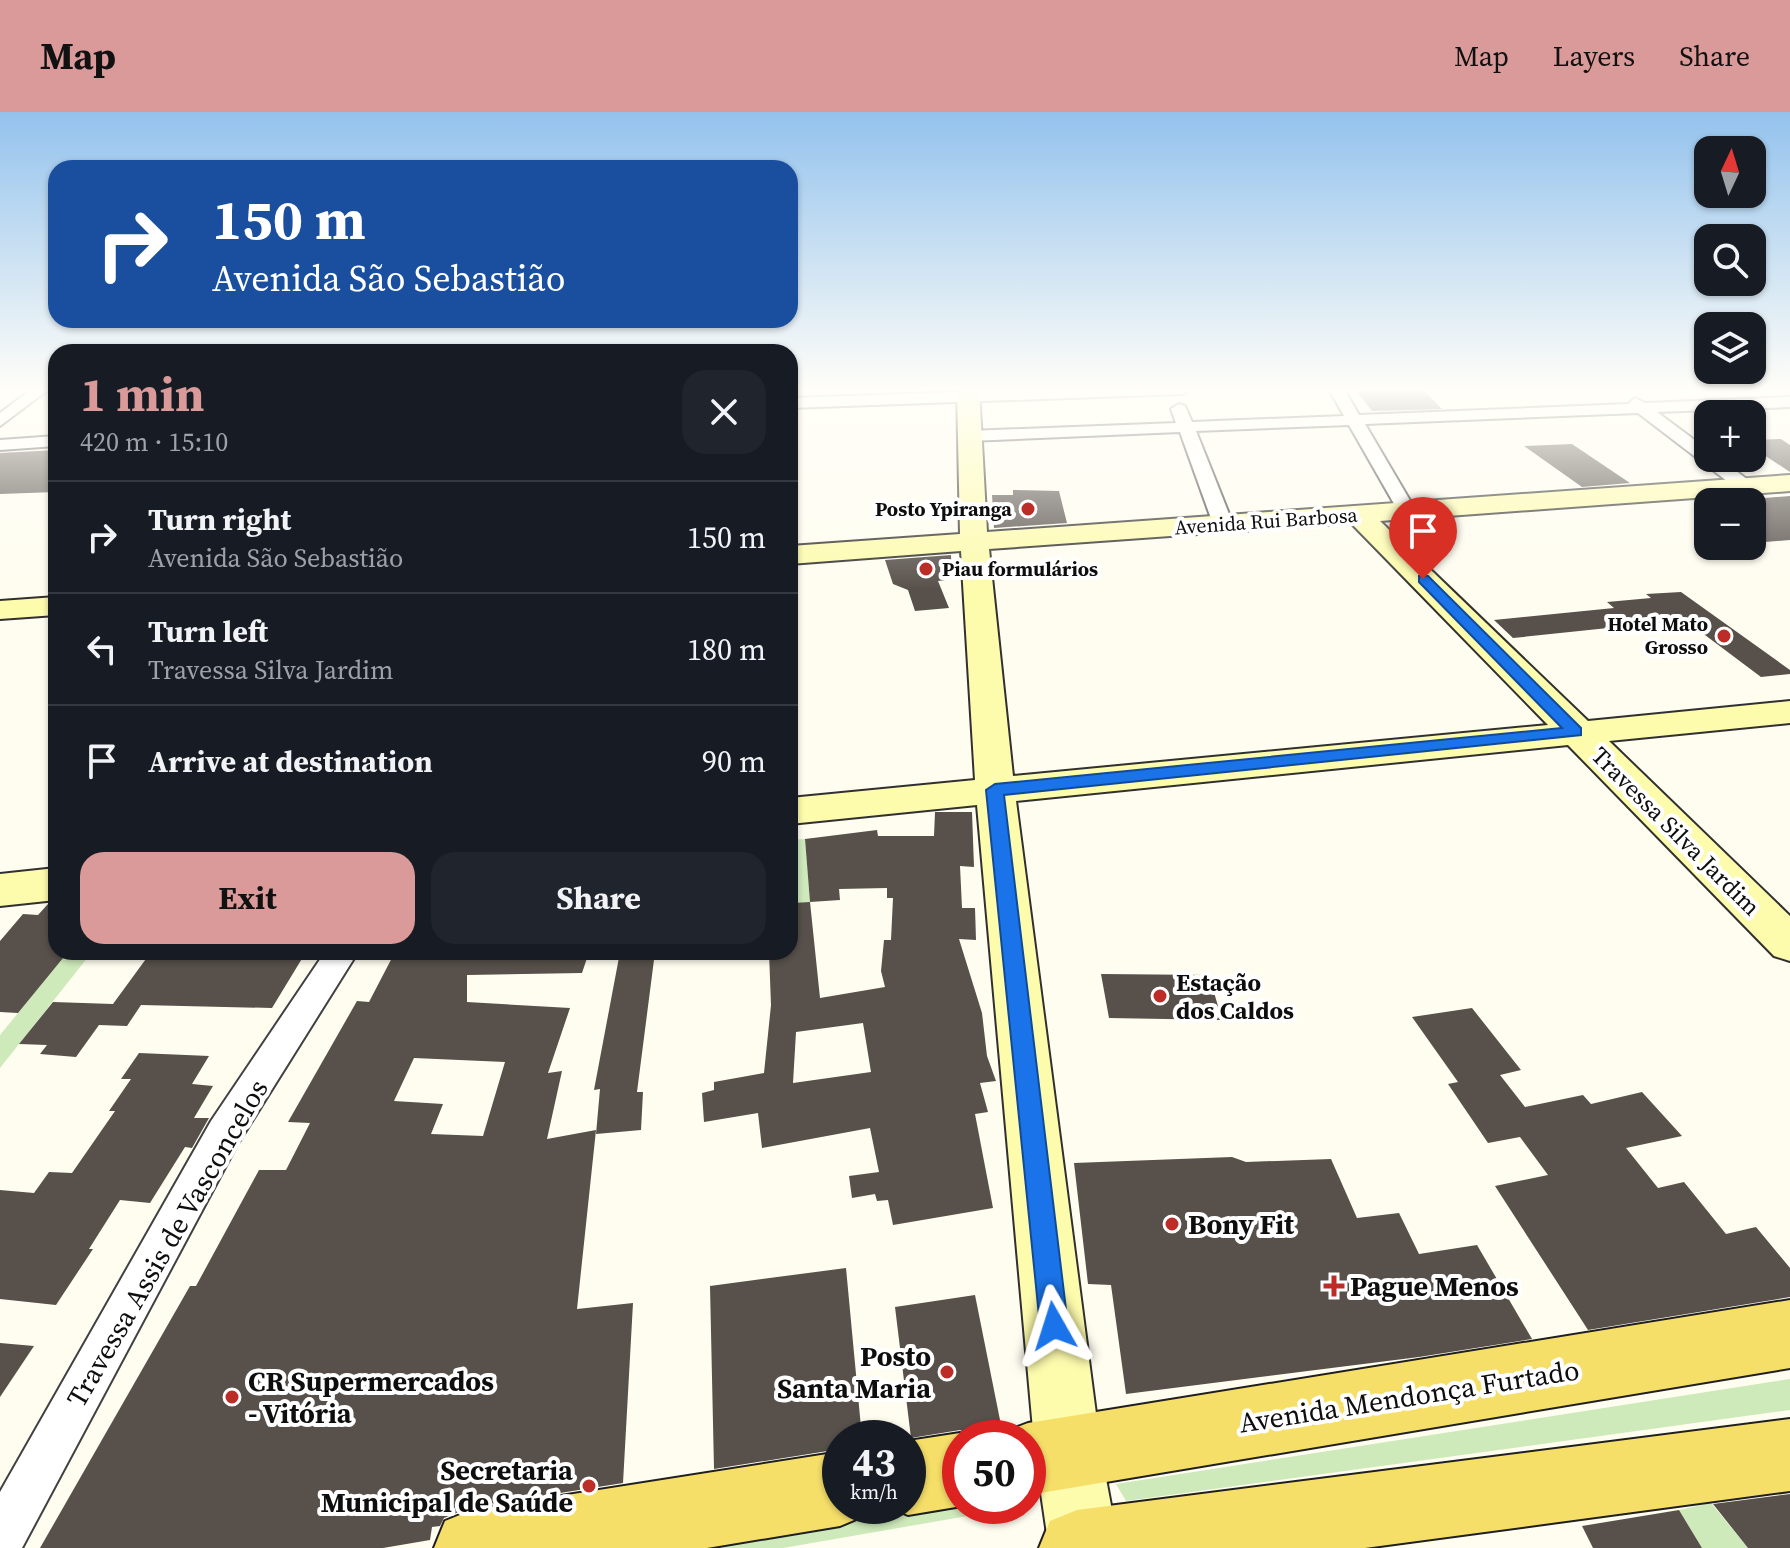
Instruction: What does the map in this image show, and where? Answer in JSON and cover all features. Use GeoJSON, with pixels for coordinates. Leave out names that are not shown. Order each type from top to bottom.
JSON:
{"type":"FeatureCollection","features":[{"type":"Feature","properties":{"kind":"main road"},"geometry":{"type":"LineString","coordinates":[[970,456],[974,543],[1048,1455],[1084,1548]]}},
{"type":"Feature","properties":{"kind":"main road","name":"Avenida Rui Barbosa"},"geometry":{"type":"LineString","coordinates":[[798,554],[1790,483]]}},
{"type":"Feature","properties":{"kind":"main road","name":"Travessa Silva Jardim"},"geometry":{"type":"LineString","coordinates":[[1358,514],[1790,944]]}},
{"type":"Feature","properties":{"kind":"main road"},"geometry":{"type":"LineString","coordinates":[[0,610],[48,607]]}},
{"type":"Feature","properties":{"kind":"main road"},"geometry":{"type":"LineString","coordinates":[[798,810],[1790,712]]}},
{"type":"Feature","properties":{"kind":"main road"},"geometry":{"type":"LineString","coordinates":[[0,890],[48,885]]}},
{"type":"Feature","properties":{"kind":"main road","name":"Avenida Mendonça Furtado"},"geometry":{"type":"LineString","coordinates":[[1048,1455],[1790,1334]]}},
{"type":"Feature","properties":{"kind":"main road"},"geometry":{"type":"LineString","coordinates":[[1077,1548],[1790,1455]]}},
{"type":"Feature","properties":{"kind":"main road"},"geometry":{"type":"LineString","coordinates":[[472,1548],[822,1492]]}},
{"type":"Feature","properties":{"kind":"street"},"geometry":{"type":"LineString","coordinates":[[1197,456],[1223,524]]}},
{"type":"Feature","properties":{"kind":"street"},"geometry":{"type":"LineString","coordinates":[[1375,456],[1406,509]]}},
{"type":"Feature","properties":{"kind":"street"},"geometry":{"type":"LineString","coordinates":[[1705,456],[1746,487]]}},
{"type":"Feature","properties":{"kind":"street","name":"Travessa Assis de Vasconcelos"},"geometry":{"type":"LineString","coordinates":[[0,1540],[224,1133],[337,960]]}},
{"type":"Feature","properties":{"kind":"green space"},"geometry":{"type":"Polygon","coordinates":[[[798,839],[805,839],[810,902],[798,903],[798,839]]]}},
{"type":"Feature","properties":{"kind":"green space"},"geometry":{"type":"Polygon","coordinates":[[[61,960],[86,960],[0,1068],[0,1035],[61,960]]]}},
{"type":"Feature","properties":{"kind":"green space"},"geometry":{"type":"Polygon","coordinates":[[[1790,1379],[1790,1410],[1126,1501],[1116,1484],[1790,1379]]]}},
{"type":"Feature","properties":{"kind":"green space"},"geometry":{"type":"Polygon","coordinates":[[[1711,1503],[1748,1548],[1702,1548],[1679,1510],[1711,1503]]]}},
{"type":"Feature","properties":{"kind":"green space"},"geometry":{"type":"Polygon","coordinates":[[[926,1506],[942,1506],[942,1520],[926,1523],[926,1506]]]}},
{"type":"Feature","properties":{"kind":"green space"},"geometry":{"type":"Polygon","coordinates":[[[822,1515],[822,1524],[921,1524],[783,1548],[621,1548],[822,1515]]]}},
{"type":"Feature","properties":{"kind":"building"},"geometry":{"type":"Polygon","coordinates":[[[0,456],[48,456],[48,492],[0,494],[0,456]]]}},
{"type":"Feature","properties":{"kind":"building"},"geometry":{"type":"Polygon","coordinates":[[[1538,456],[1590,456],[1630,483],[1582,487],[1538,456]]]}},
{"type":"Feature","properties":{"kind":"building"},"geometry":{"type":"Polygon","coordinates":[[[1766,456],[1766,456],[1790,456],[1790,472],[1766,456]]]}},
{"type":"Feature","properties":{"kind":"building"},"geometry":{"type":"Polygon","coordinates":[[[1013,490],[1059,491],[1067,523],[994,528],[992,495],[1013,495],[1013,490]]]}},
{"type":"Feature","properties":{"kind":"building"},"geometry":{"type":"Polygon","coordinates":[[[1790,496],[1790,540],[1766,542],[1766,498],[1790,496]]]}},
{"type":"Feature","properties":{"kind":"building"},"geometry":{"type":"Polygon","coordinates":[[[951,555],[952,579],[938,581],[949,608],[915,611],[908,590],[893,584],[885,560],[951,555]]]}},
{"type":"Feature","properties":{"kind":"building","name":"Hotel Mato Grosso"},"geometry":{"type":"Polygon","coordinates":[[[1681,592],[1790,670],[1790,674],[1761,677],[1685,620],[1513,638],[1494,620],[1614,608],[1607,602],[1651,598],[1646,594],[1681,592]]]}},
{"type":"Feature","properties":{"kind":"building"},"geometry":{"type":"Polygon","coordinates":[[[935,812],[972,812],[974,867],[960,866],[962,908],[975,908],[976,940],[959,939],[982,1013],[987,1056],[996,1081],[980,1083],[988,1112],[975,1114],[993,1208],[893,1225],[888,1200],[877,1201],[875,1194],[852,1198],[849,1176],[879,1172],[870,1128],[762,1148],[758,1113],[704,1122],[702,1093],[714,1090],[714,1082],[764,1073],[771,1005],[769,960],[798,960],[798,903],[810,902],[805,839],[877,830],[878,836],[934,836],[935,812]],[[887,888],[839,889],[840,900],[810,902],[820,998],[885,987],[881,971],[884,940],[891,940],[893,898],[887,898],[887,888]],[[863,1023],[796,1032],[793,1083],[871,1072],[863,1023]]]}},
{"type":"Feature","properties":{"kind":"building"},"geometry":{"type":"Polygon","coordinates":[[[48,904],[48,960],[61,960],[18,1013],[0,1012],[0,941],[23,914],[38,915],[48,904]]]}},
{"type":"Feature","properties":{"kind":"building"},"geometry":{"type":"Polygon","coordinates":[[[145,960],[301,960],[272,1008],[141,1005],[127,1026],[99,1025],[76,1057],[40,1054],[47,1045],[19,1044],[53,1002],[113,1004],[145,960]]]}},
{"type":"Feature","properties":{"kind":"building"},"geometry":{"type":"Polygon","coordinates":[[[391,960],[586,960],[582,973],[467,975],[467,1002],[570,1008],[548,1073],[562,1071],[547,1139],[596,1130],[577,1309],[633,1303],[623,1483],[471,1507],[444,1518],[440,1526],[432,1527],[430,1540],[383,1548],[40,1548],[190,1286],[196,1286],[259,1170],[286,1170],[310,1123],[288,1122],[357,1001],[369,1002],[391,960]],[[414,1058],[394,1101],[443,1104],[431,1134],[483,1136],[505,1062],[414,1058]]]}},
{"type":"Feature","properties":{"kind":"building"},"geometry":{"type":"Polygon","coordinates":[[[618,960],[654,960],[637,1092],[643,1092],[641,1130],[596,1134],[600,1089],[594,1090],[618,960]]]}},
{"type":"Feature","properties":{"kind":"building","name":"Estação dos Caldos"},"geometry":{"type":"Polygon","coordinates":[[[1101,974],[1209,975],[1222,1020],[1109,1018],[1101,974]]]}},
{"type":"Feature","properties":{"kind":"building"},"geometry":{"type":"Polygon","coordinates":[[[1472,1008],[1521,1070],[1500,1075],[1525,1107],[1583,1095],[1591,1104],[1642,1092],[1682,1136],[1626,1148],[1658,1188],[1684,1182],[1726,1234],[1756,1227],[1790,1268],[1790,1297],[1588,1330],[1495,1186],[1548,1175],[1520,1137],[1488,1143],[1448,1084],[1458,1082],[1412,1017],[1472,1008]]]}},
{"type":"Feature","properties":{"kind":"building"},"geometry":{"type":"Polygon","coordinates":[[[139,1053],[209,1056],[192,1084],[213,1086],[194,1118],[209,1118],[192,1148],[185,1147],[150,1203],[120,1200],[89,1249],[93,1249],[56,1305],[0,1299],[0,1190],[34,1193],[49,1172],[72,1173],[115,1111],[109,1111],[131,1079],[121,1079],[139,1053]]]}},
{"type":"Feature","properties":{"kind":"building"},"geometry":{"type":"Polygon","coordinates":[[[1232,1157],[1246,1162],[1331,1159],[1357,1218],[1399,1213],[1419,1254],[1477,1245],[1532,1339],[1419,1357],[1126,1394],[1111,1285],[1088,1284],[1074,1163],[1232,1157]]]}},
{"type":"Feature","properties":{"kind":"building"},"geometry":{"type":"Polygon","coordinates":[[[846,1268],[860,1420],[822,1420],[822,1452],[714,1469],[710,1286],[846,1268]]]}},
{"type":"Feature","properties":{"kind":"building","name":"Posto Santa Maria"},"geometry":{"type":"Polygon","coordinates":[[[975,1295],[1000,1420],[942,1420],[942,1433],[926,1436],[926,1420],[909,1420],[895,1307],[975,1295]]]}},
{"type":"Feature","properties":{"kind":"building"},"geometry":{"type":"Polygon","coordinates":[[[0,1343],[34,1346],[0,1397],[0,1343]]]}},
{"type":"Feature","properties":{"kind":"building"},"geometry":{"type":"Polygon","coordinates":[[[1790,1494],[1790,1548],[1748,1548],[1713,1504],[1790,1494]]]}},
{"type":"Feature","properties":{"kind":"building"},"geometry":{"type":"Polygon","coordinates":[[[1679,1510],[1702,1548],[1593,1548],[1582,1526],[1679,1510]]]}},
{"type":"Feature","properties":{"kind":"place","name":"Posto Ypiranga"},"geometry":{"type":"Point","coordinates":[1028,509]}},
{"type":"Feature","properties":{"kind":"place","name":"Piau formulários"},"geometry":{"type":"Point","coordinates":[926,569]}},
{"type":"Feature","properties":{"kind":"place","name":"Hotel Mato Grosso"},"geometry":{"type":"Point","coordinates":[1724,636]}},
{"type":"Feature","properties":{"kind":"place","name":"Estação dos Caldos"},"geometry":{"type":"Point","coordinates":[1160,996]}},
{"type":"Feature","properties":{"kind":"place","name":"Bony Fit"},"geometry":{"type":"Point","coordinates":[1172,1224]}},
{"type":"Feature","properties":{"kind":"place","name":"Pague Menos"},"geometry":{"type":"Point","coordinates":[1334,1286]}},
{"type":"Feature","properties":{"kind":"place","name":"Posto Santa Maria"},"geometry":{"type":"Point","coordinates":[947,1372]}},
{"type":"Feature","properties":{"kind":"place","name":"CR Supermercados - Vitória"},"geometry":{"type":"Point","coordinates":[232,1397]}},
{"type":"Feature","properties":{"kind":"place","name":"Secretaria Municipal de Saúde"},"geometry":{"type":"Point","coordinates":[589,1486]}},
{"type":"Feature","properties":{"kind":"route"},"geometry":{"type":"LineString","coordinates":[[1054,1326],[995,790],[1575,732],[1423,579]]}}]}
